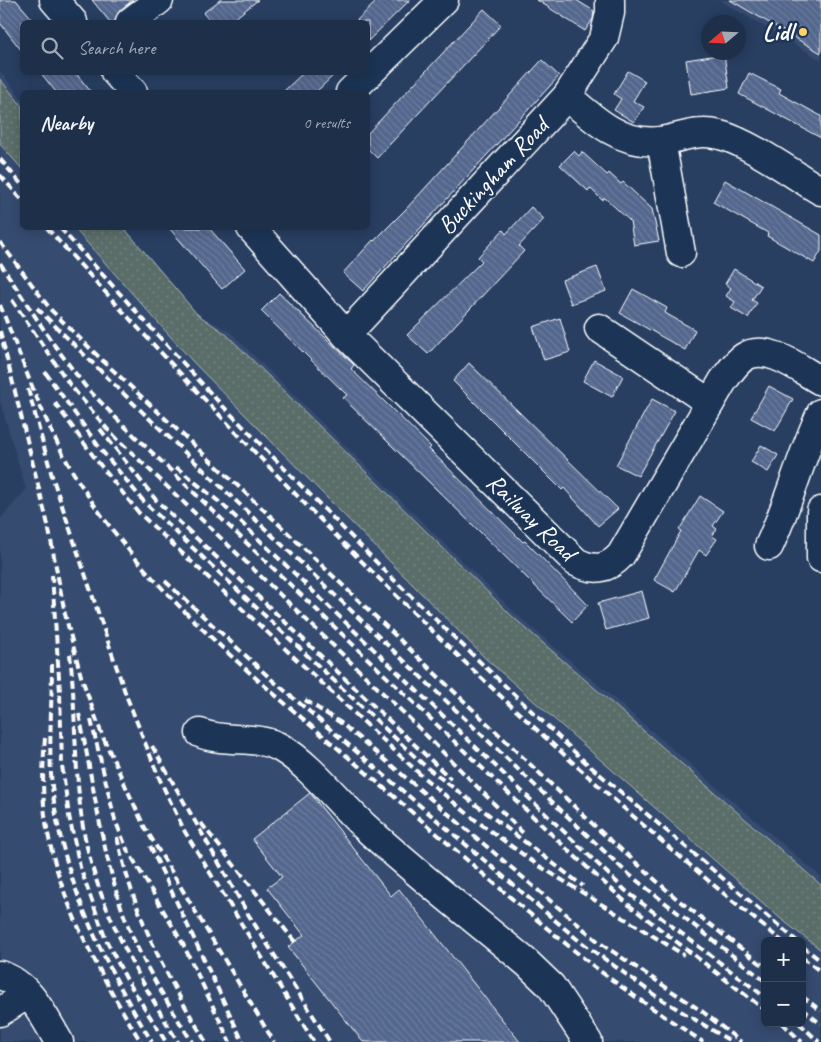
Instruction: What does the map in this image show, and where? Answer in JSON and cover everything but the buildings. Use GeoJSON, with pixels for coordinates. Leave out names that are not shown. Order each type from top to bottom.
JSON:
{"type":"FeatureCollection","features":[{"type":"Feature","properties":{"kind":"street"},"geometry":{"type":"LineString","coordinates":[[54,0],[71,20]]}},
{"type":"Feature","properties":{"kind":"street"},"geometry":{"type":"LineString","coordinates":[[133,20],[159,0]]}},
{"type":"Feature","properties":{"kind":"street"},"geometry":{"type":"LineString","coordinates":[[370,72],[444,0]]}},
{"type":"Feature","properties":{"kind":"street","name":"Buckingham Road"},"geometry":{"type":"LineString","coordinates":[[346,335],[567,96],[604,38],[610,13],[610,0]]}},
{"type":"Feature","properties":{"kind":"street"},"geometry":{"type":"LineString","coordinates":[[119,75],[131,90]]}},
{"type":"Feature","properties":{"kind":"street"},"geometry":{"type":"LineString","coordinates":[[352,90],[367,75]]}},
{"type":"Feature","properties":{"kind":"street"},"geometry":{"type":"LineString","coordinates":[[567,96],[608,129],[629,138],[646,142],[661,141],[689,133],[722,136],[741,144],[821,191]]}},
{"type":"Feature","properties":{"kind":"street"},"geometry":{"type":"LineString","coordinates":[[661,141],[681,253]]}},
{"type":"Feature","properties":{"kind":"street","name":"Railway Road"},"geometry":{"type":"LineString","coordinates":[[252,230],[346,335],[576,562],[587,568],[598,569],[611,565],[621,555],[723,381],[744,357],[757,352],[768,354],[780,358],[821,380]]}},
{"type":"Feature","properties":{"kind":"street"},"geometry":{"type":"LineString","coordinates":[[599,328],[710,403]]}},
{"type":"Feature","properties":{"kind":"street"},"geometry":{"type":"LineString","coordinates":[[769,546],[790,499],[821,413]]}},
{"type":"Feature","properties":{"kind":"street"},"geometry":{"type":"LineString","coordinates":[[821,511],[821,558]]}},
{"type":"Feature","properties":{"kind":"street"},"geometry":{"type":"LineString","coordinates":[[200,733],[213,739],[259,740],[281,748],[303,766],[364,826],[527,963],[551,986],[588,1042]]}},
{"type":"Feature","properties":{"kind":"street"},"geometry":{"type":"LineString","coordinates":[[0,975],[12,978],[23,987],[59,1042]]}},
{"type":"Feature","properties":{"kind":"street"},"geometry":{"type":"LineString","coordinates":[[0,1012],[28,994]]}},
{"type":"Feature","properties":{"kind":"shaded area","name":"Lidl"},"geometry":{"type":"Polygon","coordinates":[[[719,0],[821,0],[821,60],[746,15],[719,0]]]}},
{"type":"Feature","properties":{"kind":"shaded area"},"geometry":{"type":"Polygon","coordinates":[[[0,71],[20,96],[20,230],[128,230],[197,314],[229,331],[515,613],[821,877],[821,1042],[0,1042],[0,519],[26,490],[0,401],[0,71]]]}},
{"type":"Feature","properties":{"kind":"green space"},"geometry":{"type":"Polygon","coordinates":[[[0,79],[20,104],[20,167],[0,144],[0,79]]]}},
{"type":"Feature","properties":{"kind":"green space"},"geometry":{"type":"Polygon","coordinates":[[[76,230],[126,230],[197,314],[226,334],[513,617],[821,885],[821,950],[781,919],[485,658],[194,363],[76,230]]]}},
{"type":"Feature","properties":{"kind":"railway"},"geometry":{"type":"LineString","coordinates":[[0,159],[20,183]]}},
{"type":"Feature","properties":{"kind":"railway"},"geometry":{"type":"LineString","coordinates":[[0,175],[20,198]]}},
{"type":"Feature","properties":{"kind":"railway"},"geometry":{"type":"LineString","coordinates":[[49,230],[221,416],[400,600],[587,775],[683,859],[777,937]]}},
{"type":"Feature","properties":{"kind":"railway"},"geometry":{"type":"LineString","coordinates":[[62,230],[216,399],[392,578],[584,761],[792,937]]}},
{"type":"Feature","properties":{"kind":"railway"},"geometry":{"type":"LineString","coordinates":[[0,242],[51,310],[102,360],[266,512],[599,830],[677,899],[761,964]]}},
{"type":"Feature","properties":{"kind":"railway"},"geometry":{"type":"LineString","coordinates":[[0,263],[52,342],[85,386],[118,420],[569,851],[629,905],[761,1007]]}},
{"type":"Feature","properties":{"kind":"railway"},"geometry":{"type":"LineString","coordinates":[[12,300],[70,385],[109,431],[409,718],[524,834]]}},
{"type":"Feature","properties":{"kind":"railway"},"geometry":{"type":"LineString","coordinates":[[0,305],[36,397],[68,464],[110,527],[178,605],[253,675],[539,921],[609,978],[703,1042]]}},
{"type":"Feature","properties":{"kind":"railway"},"geometry":{"type":"LineString","coordinates":[[37,308],[133,403],[626,872],[761,978]]}},
{"type":"Feature","properties":{"kind":"railway"},"geometry":{"type":"LineString","coordinates":[[0,331],[48,525],[65,614],[81,676],[102,735],[144,826],[274,1042]]}},
{"type":"Feature","properties":{"kind":"railway"},"geometry":{"type":"LineString","coordinates":[[45,372],[102,451],[145,503],[426,767],[583,886]]}},
{"type":"Feature","properties":{"kind":"railway"},"geometry":{"type":"LineString","coordinates":[[28,389],[52,476],[126,695],[160,780],[185,832],[314,1042]]}},
{"type":"Feature","properties":{"kind":"railway"},"geometry":{"type":"LineString","coordinates":[[55,403],[97,461],[139,513],[423,777],[474,819],[536,864],[684,955]]}},
{"type":"Feature","properties":{"kind":"railway"},"geometry":{"type":"LineString","coordinates":[[100,429],[156,500],[451,779]]}},
{"type":"Feature","properties":{"kind":"railway"},"geometry":{"type":"LineString","coordinates":[[176,467],[223,505],[626,891],[761,994]]}},
{"type":"Feature","properties":{"kind":"railway"},"geometry":{"type":"LineString","coordinates":[[52,575],[60,692],[62,765],[69,816],[80,867],[106,940],[127,980],[166,1042]]}},
{"type":"Feature","properties":{"kind":"railway"},"geometry":{"type":"LineString","coordinates":[[165,581],[271,679],[577,939],[656,996],[732,1042]]}},
{"type":"Feature","properties":{"kind":"railway"},"geometry":{"type":"LineString","coordinates":[[70,654],[79,800],[88,851],[96,880],[132,963],[178,1042]]}},
{"type":"Feature","properties":{"kind":"railway"},"geometry":{"type":"LineString","coordinates":[[52,664],[51,774],[55,811],[63,846],[85,914],[116,979],[152,1042]]}},
{"type":"Feature","properties":{"kind":"railway"},"geometry":{"type":"LineString","coordinates":[[305,700],[341,723],[600,943],[703,1012],[741,1042]]}},
{"type":"Feature","properties":{"kind":"railway"},"geometry":{"type":"LineString","coordinates":[[79,714],[112,877],[125,919],[141,955],[192,1042]]}},
{"type":"Feature","properties":{"kind":"railway"},"geometry":{"type":"LineString","coordinates":[[91,720],[115,820],[127,849],[183,944],[230,1042]]}},
{"type":"Feature","properties":{"kind":"railway"},"geometry":{"type":"LineString","coordinates":[[45,738],[43,796],[51,846],[59,876],[81,933],[110,989],[141,1042]]}},
{"type":"Feature","properties":{"kind":"railway"},"geometry":{"type":"LineString","coordinates":[[152,746],[248,914],[330,1042]]}},
{"type":"Feature","properties":{"kind":"railway"},"geometry":{"type":"LineString","coordinates":[[201,823],[295,942]]}},
{"type":"Feature","properties":{"kind":"railway"},"geometry":{"type":"LineString","coordinates":[[117,837],[124,866],[152,944],[206,1042]]}},
{"type":"Feature","properties":{"kind":"railway"},"geometry":{"type":"LineString","coordinates":[[150,846],[243,1042]]}},
{"type":"Feature","properties":{"kind":"railway"},"geometry":{"type":"LineString","coordinates":[[806,949],[821,961]]}},
{"type":"Feature","properties":{"kind":"railway"},"geometry":{"type":"LineString","coordinates":[[806,960],[821,972]]}},
{"type":"Feature","properties":{"kind":"railway"},"geometry":{"type":"LineString","coordinates":[[806,999],[821,1011]]}},
{"type":"Feature","properties":{"kind":"railway"},"geometry":{"type":"LineString","coordinates":[[806,1012],[821,1024]]}},
{"type":"Feature","properties":{"kind":"railway"},"geometry":{"type":"LineString","coordinates":[[786,1027],[802,1042]]}},
{"type":"Feature","properties":{"kind":"railway"},"geometry":{"type":"LineString","coordinates":[[803,1027],[819,1042]]}},
{"type":"Feature","properties":{"kind":"place","name":"Lidl"},"geometry":{"type":"Point","coordinates":[803,32]}}]}
